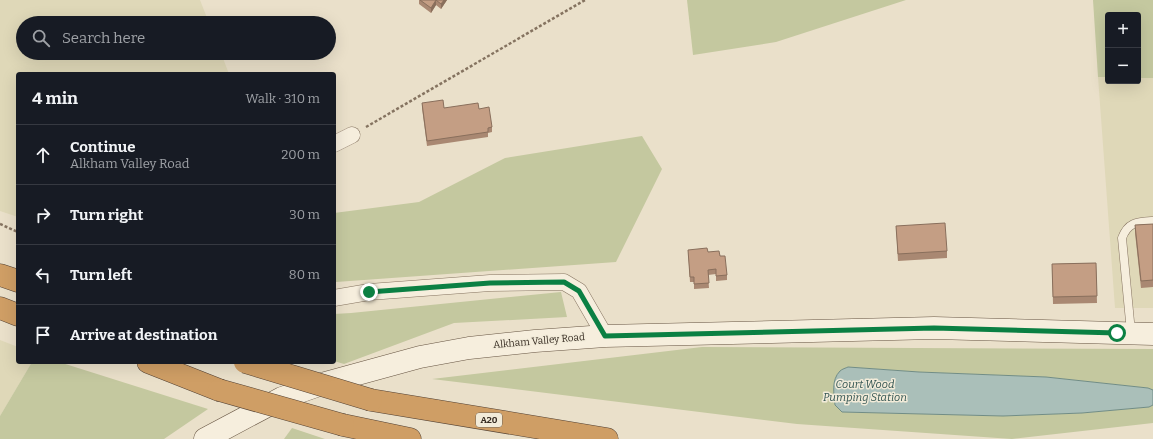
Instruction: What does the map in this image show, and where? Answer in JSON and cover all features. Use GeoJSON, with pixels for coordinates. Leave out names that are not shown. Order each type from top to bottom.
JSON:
{"type":"FeatureCollection","features":[{"type":"Feature","properties":{"kind":"highway"},"geometry":{"type":"LineString","coordinates":[[0,274],[16,280]]}},
{"type":"Feature","properties":{"kind":"highway"},"geometry":{"type":"LineString","coordinates":[[0,308],[16,314]]}},
{"type":"Feature","properties":{"kind":"highway"},"geometry":{"type":"LineString","coordinates":[[153,364],[219,390],[343,425],[410,439]]}},
{"type":"Feature","properties":{"kind":"highway","name":"A20"},"geometry":{"type":"LineString","coordinates":[[252,364],[372,400],[607,439]]}},
{"type":"Feature","properties":{"kind":"street"},"geometry":{"type":"LineString","coordinates":[[336,143],[352,135]]}},
{"type":"Feature","properties":{"kind":"street"},"geometry":{"type":"LineString","coordinates":[[336,298],[369,292],[490,283],[564,282],[579,291],[605,336]]}},
{"type":"Feature","properties":{"kind":"street","name":"Alkham Valley Road"},"geometry":{"type":"LineString","coordinates":[[206,439],[282,398],[325,383],[420,357],[468,348],[605,336],[934,328],[1153,334]]}},
{"type":"Feature","properties":{"kind":"lane"},"geometry":{"type":"LineString","coordinates":[[1131,333],[1122,238],[1125,230],[1132,224],[1153,221]]}},
{"type":"Feature","properties":{"kind":"path"},"geometry":{"type":"LineString","coordinates":[[352,135],[585,0]]}},
{"type":"Feature","properties":{"kind":"path"},"geometry":{"type":"LineString","coordinates":[[0,224],[16,231]]}},
{"type":"Feature","properties":{"kind":"shaded area"},"geometry":{"type":"Polygon","coordinates":[[[0,0],[200,0],[206,16],[16,16],[16,60],[224,60],[228,72],[16,72],[16,216],[0,211],[0,0]]]}},
{"type":"Feature","properties":{"kind":"shaded area"},"geometry":{"type":"Polygon","coordinates":[[[1098,77],[1105,77],[1105,84],[1141,84],[1141,78],[1153,78],[1153,308],[1115,308],[1098,77]]]}},
{"type":"Feature","properties":{"kind":"shaded area"},"geometry":{"type":"Polygon","coordinates":[[[0,340],[16,346],[16,364],[31,364],[0,416],[0,340]]]}},
{"type":"Feature","properties":{"kind":"green space"},"geometry":{"type":"Polygon","coordinates":[[[687,0],[906,0],[776,42],[693,55],[687,0]]]}},
{"type":"Feature","properties":{"kind":"green space"},"geometry":{"type":"Polygon","coordinates":[[[1093,0],[1153,0],[1153,78],[1141,78],[1141,12],[1105,12],[1105,77],[1098,77],[1093,0]]]}},
{"type":"Feature","properties":{"kind":"green space"},"geometry":{"type":"Polygon","coordinates":[[[642,136],[662,169],[616,262],[336,282],[336,213],[419,202],[505,158],[642,136]]]}},
{"type":"Feature","properties":{"kind":"green space"},"geometry":{"type":"Polygon","coordinates":[[[561,292],[567,317],[454,323],[344,364],[336,362],[336,314],[561,292]]]}},
{"type":"Feature","properties":{"kind":"green space"},"geometry":{"type":"Polygon","coordinates":[[[702,347],[1153,349],[1153,390],[1148,388],[1046,377],[919,372],[848,367],[842,412],[1003,416],[1082,413],[1149,407],[1153,405],[1153,423],[1012,439],[797,424],[432,379],[702,347]]]}},
{"type":"Feature","properties":{"kind":"green space"},"geometry":{"type":"Polygon","coordinates":[[[31,364],[65,364],[208,409],[164,439],[0,439],[0,416],[31,364]]]}},
{"type":"Feature","properties":{"kind":"green space"},"geometry":{"type":"Polygon","coordinates":[[[292,428],[325,439],[284,439],[292,428]]]}},
{"type":"Feature","properties":{"kind":"water","name":"Court Wood Pumping Station"},"geometry":{"type":"Polygon","coordinates":[[[848,367],[919,372],[1046,377],[1148,388],[1153,390],[1153,405],[1149,407],[1082,413],[1003,416],[842,412],[835,405],[834,383],[840,371],[848,367]]]}},
{"type":"Feature","properties":{"kind":"building"},"geometry":{"type":"Polygon","coordinates":[[[420,0],[436,0],[431,8],[420,0]]]}},
{"type":"Feature","properties":{"kind":"building"},"geometry":{"type":"Polygon","coordinates":[[[436,0],[444,0],[441,4],[436,0]]]}},
{"type":"Feature","properties":{"kind":"building"},"geometry":{"type":"Polygon","coordinates":[[[443,100],[444,108],[478,103],[479,109],[489,107],[492,127],[488,128],[488,132],[427,141],[422,103],[443,100]]]}},
{"type":"Feature","properties":{"kind":"building"},"geometry":{"type":"Polygon","coordinates":[[[945,223],[947,251],[898,254],[896,226],[945,223]]]}},
{"type":"Feature","properties":{"kind":"building"},"geometry":{"type":"Polygon","coordinates":[[[1153,224],[1153,280],[1141,281],[1135,225],[1153,224]]]}},
{"type":"Feature","properties":{"kind":"building"},"geometry":{"type":"Polygon","coordinates":[[[707,248],[708,252],[719,251],[720,256],[725,256],[727,275],[716,276],[716,269],[708,270],[709,283],[694,284],[694,277],[690,277],[688,250],[707,248]]]}},
{"type":"Feature","properties":{"kind":"building"},"geometry":{"type":"Polygon","coordinates":[[[1096,263],[1097,296],[1053,297],[1052,264],[1096,263]]]}},
{"type":"Feature","properties":{"kind":"route"},"geometry":{"type":"LineString","coordinates":[[369,292],[490,283],[564,282],[579,291],[605,336],[934,328],[1117,333]]}}]}
